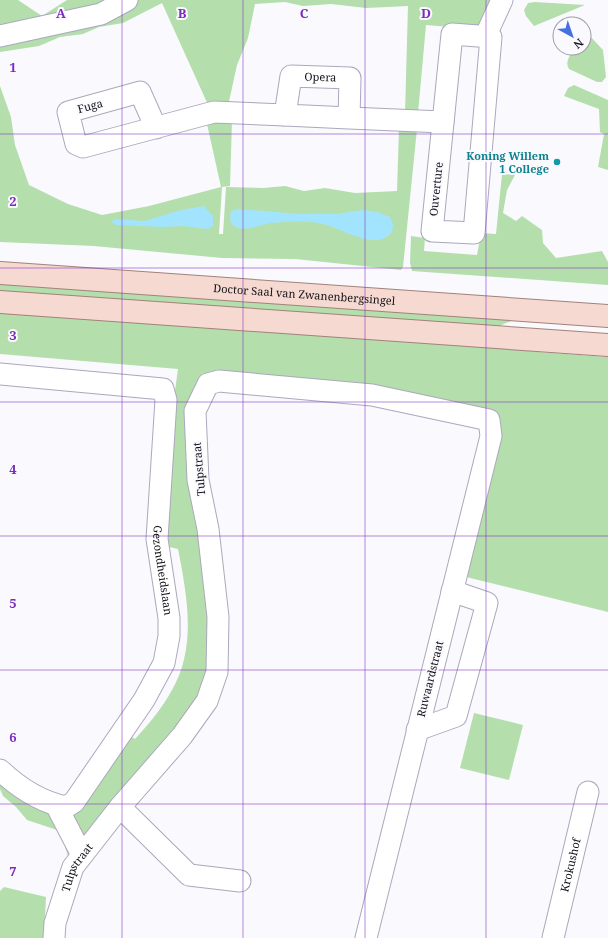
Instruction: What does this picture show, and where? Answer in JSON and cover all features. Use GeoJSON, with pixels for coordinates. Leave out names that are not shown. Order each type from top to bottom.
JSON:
{"type":"FeatureCollection","features":[{"type":"Feature","properties":{"kind":"main road","name":"Doctor Saal van Zwanenbergsingel"},"geometry":{"type":"LineString","coordinates":[[0,273],[608,316]]}},
{"type":"Feature","properties":{"kind":"main road"},"geometry":{"type":"LineString","coordinates":[[0,302],[608,345]]}},
{"type":"Feature","properties":{"kind":"street"},"geometry":{"type":"LineString","coordinates":[[0,36],[101,14],[126,0]]}},
{"type":"Feature","properties":{"kind":"street"},"geometry":{"type":"LineString","coordinates":[[485,37],[502,0]]}},
{"type":"Feature","properties":{"kind":"street","name":"Ouverture"},"geometry":{"type":"LineString","coordinates":[[452,34],[485,37],[491,38],[474,233],[432,231],[452,34]]}},
{"type":"Feature","properties":{"kind":"street","name":"Opera"},"geometry":{"type":"LineString","coordinates":[[285,115],[291,76],[350,78],[349,118]]}},
{"type":"Feature","properties":{"kind":"street"},"geometry":{"type":"LineString","coordinates":[[156,128],[214,112],[443,122]]}},
{"type":"Feature","properties":{"kind":"street","name":"Gezondheidslaan"},"geometry":{"type":"LineString","coordinates":[[0,374],[163,389],[166,400],[157,539],[169,618],[169,636],[164,663],[144,700],[74,802],[66,807],[56,805]]}},
{"type":"Feature","properties":{"kind":"street","name":"Tulpstraat"},"geometry":{"type":"LineString","coordinates":[[54,938],[54,924],[73,867],[120,807],[182,736],[207,700],[217,672],[218,617],[208,529],[198,480],[195,411],[208,384],[219,381],[372,395],[489,420]]}},
{"type":"Feature","properties":{"kind":"street","name":"Ruwaardstraat"},"geometry":{"type":"LineString","coordinates":[[366,938],[491,436],[489,420]]}},
{"type":"Feature","properties":{"kind":"street"},"geometry":{"type":"LineString","coordinates":[[417,730],[456,716],[487,603],[452,591]]}},
{"type":"Feature","properties":{"kind":"street"},"geometry":{"type":"LineString","coordinates":[[0,770],[30,793],[56,805],[82,855]]}},
{"type":"Feature","properties":{"kind":"street","name":"Krokushof"},"geometry":{"type":"LineString","coordinates":[[553,938],[588,792]]}},
{"type":"Feature","properties":{"kind":"street"},"geometry":{"type":"LineString","coordinates":[[120,807],[189,874],[240,881]]}},
{"type":"Feature","properties":{"kind":"green space"},"geometry":{"type":"Polygon","coordinates":[[[0,0],[18,0],[42,16],[67,0],[115,0],[0,33],[0,0]]]}},
{"type":"Feature","properties":{"kind":"green space"},"geometry":{"type":"Polygon","coordinates":[[[134,0],[494,0],[483,25],[474,29],[426,25],[418,113],[405,113],[408,6],[366,8],[331,4],[303,6],[285,2],[255,4],[248,38],[237,65],[228,106],[209,107],[162,3],[123,23],[99,27],[83,34],[60,37],[39,46],[0,52],[0,42],[134,0]]]}},
{"type":"Feature","properties":{"kind":"green space"},"geometry":{"type":"Polygon","coordinates":[[[535,2],[585,5],[558,16],[552,16],[552,19],[534,26],[526,16],[524,10],[528,3],[535,2]]]}},
{"type":"Feature","properties":{"kind":"green space"},"geometry":{"type":"Polygon","coordinates":[[[592,38],[603,50],[606,77],[602,82],[597,82],[569,69],[567,64],[569,56],[592,56],[592,38]]]}},
{"type":"Feature","properties":{"kind":"green space"},"geometry":{"type":"Polygon","coordinates":[[[574,85],[608,100],[608,170],[598,167],[604,134],[600,132],[599,109],[564,96],[568,88],[574,85]]]}},
{"type":"Feature","properties":{"kind":"green space"},"geometry":{"type":"Polygon","coordinates":[[[0,86],[11,117],[15,145],[29,185],[68,204],[102,215],[149,206],[221,187],[207,124],[232,121],[230,186],[222,187],[219,234],[223,234],[226,187],[264,188],[285,186],[304,191],[325,188],[355,193],[397,191],[399,128],[417,129],[403,267],[401,270],[295,259],[222,258],[94,246],[0,242],[0,86]]]}},
{"type":"Feature","properties":{"kind":"green space"},"geometry":{"type":"Polygon","coordinates":[[[502,174],[515,175],[507,190],[503,213],[516,221],[522,216],[542,230],[543,243],[556,258],[602,251],[608,262],[608,285],[412,271],[410,263],[411,236],[425,238],[424,251],[477,255],[481,233],[496,234],[502,174]]]}},
{"type":"Feature","properties":{"kind":"green space"},"geometry":{"type":"Polygon","coordinates":[[[0,278],[514,320],[494,328],[0,298],[0,278]]]}},
{"type":"Feature","properties":{"kind":"green space"},"geometry":{"type":"Polygon","coordinates":[[[0,308],[426,338],[538,352],[608,357],[608,612],[462,576],[499,418],[497,415],[201,381],[213,598],[206,686],[189,719],[66,859],[68,856],[65,847],[67,841],[57,830],[27,820],[16,807],[3,796],[0,789],[0,778],[58,813],[126,733],[135,739],[145,728],[168,697],[180,673],[185,656],[187,639],[187,602],[178,549],[165,546],[163,478],[178,369],[0,354],[0,308]]]}},
{"type":"Feature","properties":{"kind":"green space"},"geometry":{"type":"Polygon","coordinates":[[[474,713],[523,725],[509,780],[460,768],[474,713]]]}},
{"type":"Feature","properties":{"kind":"green space"},"geometry":{"type":"Polygon","coordinates":[[[4,887],[46,897],[44,938],[0,938],[0,891],[4,887]]]}},
{"type":"Feature","properties":{"kind":"water"},"geometry":{"type":"Polygon","coordinates":[[[204,206],[213,216],[213,226],[208,229],[183,226],[162,227],[116,225],[111,222],[115,219],[144,221],[181,210],[204,206]]]}},
{"type":"Feature","properties":{"kind":"water"},"geometry":{"type":"Polygon","coordinates":[[[237,209],[300,214],[336,214],[363,210],[377,212],[390,217],[393,228],[390,234],[384,238],[376,240],[368,240],[327,225],[313,222],[272,223],[244,229],[234,226],[230,220],[231,211],[237,209]]]}},
{"type":"Feature","properties":{"kind":"place","name":"Koning Willem 1 College"},"geometry":{"type":"Point","coordinates":[557,162]}}]}
